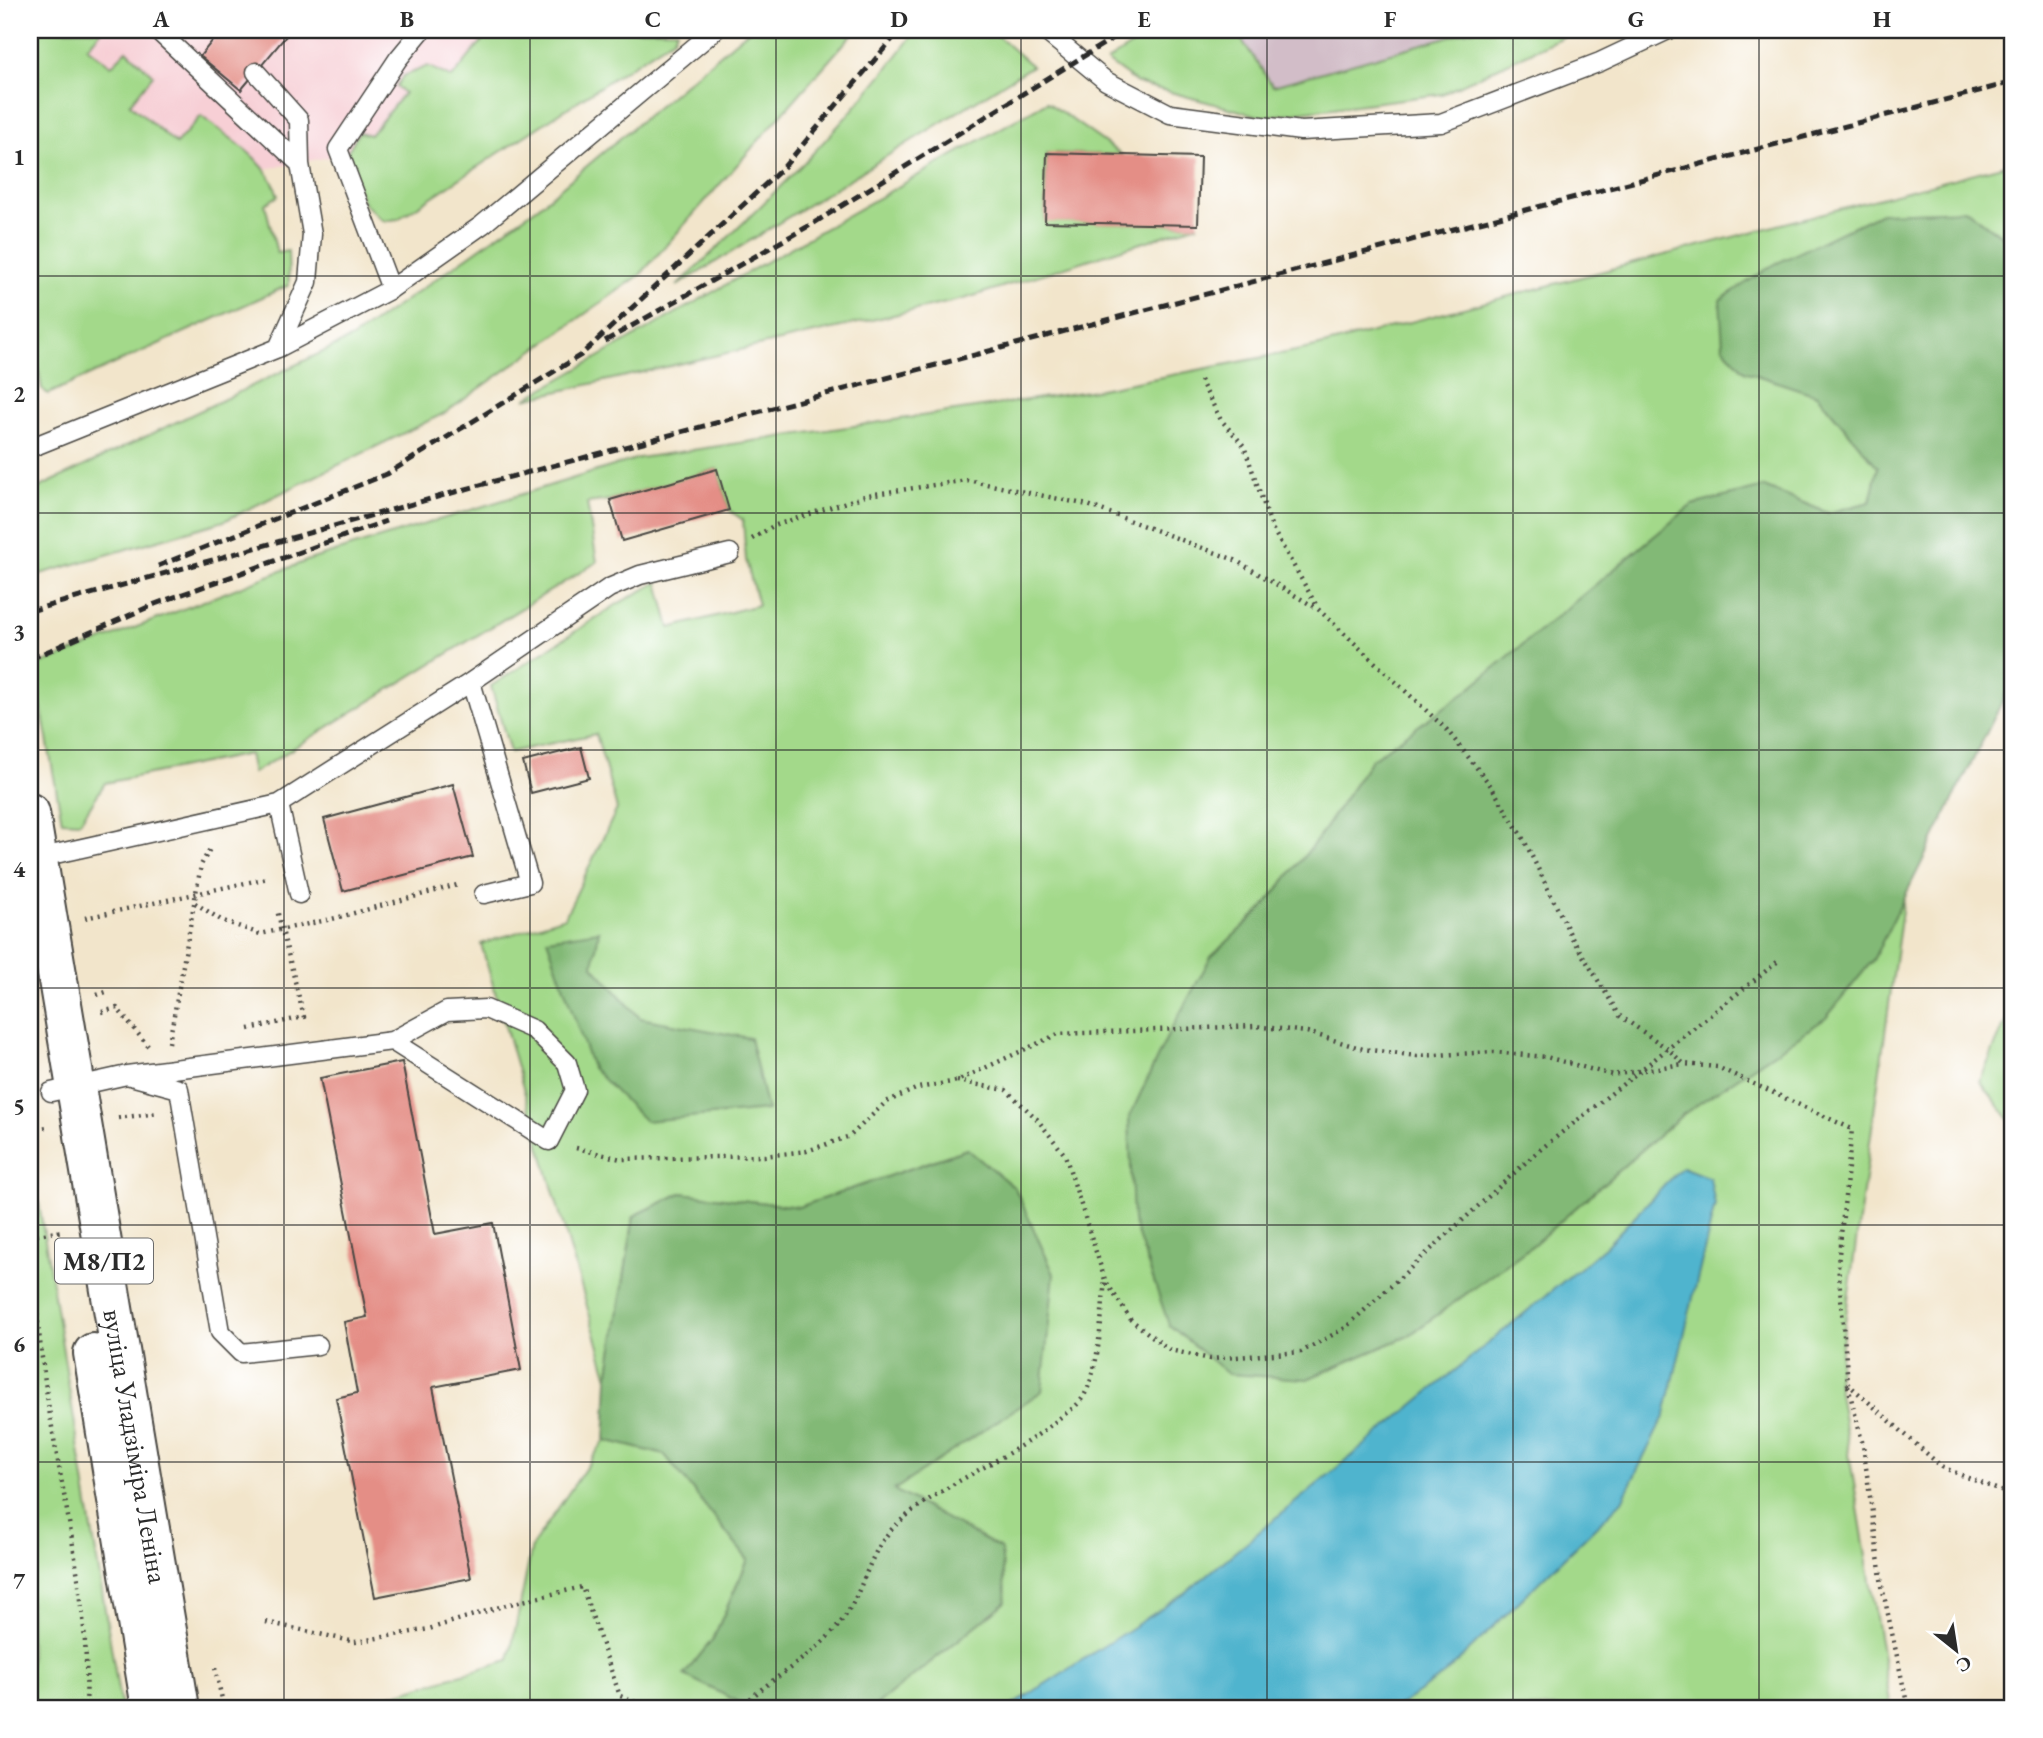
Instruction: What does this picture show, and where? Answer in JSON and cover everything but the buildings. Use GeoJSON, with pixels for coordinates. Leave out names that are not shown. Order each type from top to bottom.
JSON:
{"type":"FeatureCollection","features":[{"type":"Feature","properties":{"kind":"main road","name":"вуліца Уладзіміра Леніна"},"geometry":{"type":"LineString","coordinates":[[30,813],[63,1089],[180,1708]]}},
{"type":"Feature","properties":{"kind":"main road","name":"вуліца Уладзіміра Леніна"},"geometry":{"type":"LineString","coordinates":[[30,971],[63,1089],[72,1230],[152,1708]]}},
{"type":"Feature","properties":{"kind":"lane"},"geometry":{"type":"LineString","coordinates":[[157,30],[300,164]]}},
{"type":"Feature","properties":{"kind":"lane"},"geometry":{"type":"LineString","coordinates":[[391,289],[338,149],[398,59],[422,30]]}},
{"type":"Feature","properties":{"kind":"lane"},"geometry":{"type":"LineString","coordinates":[[30,448],[278,348],[391,289],[482,225],[715,30]]}},
{"type":"Feature","properties":{"kind":"lane"},"geometry":{"type":"LineString","coordinates":[[1044,30],[1106,81],[1170,114],[1301,131],[1441,123],[1600,62],[1668,30]]}},
{"type":"Feature","properties":{"kind":"lane"},"geometry":{"type":"LineString","coordinates":[[256,72],[299,120],[300,164],[312,234],[309,282],[278,348]]}},
{"type":"Feature","properties":{"kind":"lane"},"geometry":{"type":"LineString","coordinates":[[34,859],[279,804],[471,682],[609,588],[640,575],[730,552]]}},
{"type":"Feature","properties":{"kind":"lane"},"geometry":{"type":"LineString","coordinates":[[471,682],[530,884],[484,894]]}},
{"type":"Feature","properties":{"kind":"lane"},"geometry":{"type":"LineString","coordinates":[[279,804],[299,894]]}},
{"type":"Feature","properties":{"kind":"lane"},"geometry":{"type":"LineString","coordinates":[[63,1089],[120,1077],[392,1041],[447,1011],[486,1009],[534,1030],[567,1063],[575,1090],[549,1141],[392,1041]]}},
{"type":"Feature","properties":{"kind":"lane"},"geometry":{"type":"LineString","coordinates":[[120,1077],[179,1089],[220,1332],[241,1353],[318,1345]]}},
{"type":"Feature","properties":{"kind":"path"},"geometry":{"type":"LineString","coordinates":[[1200,380],[1221,420],[1244,446],[1272,528],[1318,609]]}},
{"type":"Feature","properties":{"kind":"path"},"geometry":{"type":"LineString","coordinates":[[730,552],[773,526],[868,495],[967,480],[1088,505],[1235,560],[1318,609],[1447,730],[1491,786],[1524,840],[1572,938],[1620,1016],[1668,1049],[1684,1064]]}},
{"type":"Feature","properties":{"kind":"path"},"geometry":{"type":"LineString","coordinates":[[168,1047],[201,865],[215,841]]}},
{"type":"Feature","properties":{"kind":"path"},"geometry":{"type":"LineString","coordinates":[[266,866],[272,891]]}},
{"type":"Feature","properties":{"kind":"path"},"geometry":{"type":"LineString","coordinates":[[85,918],[269,878]]}},
{"type":"Feature","properties":{"kind":"path"},"geometry":{"type":"LineString","coordinates":[[195,903],[221,920],[260,934],[470,882]]}},
{"type":"Feature","properties":{"kind":"path"},"geometry":{"type":"LineString","coordinates":[[236,1032],[304,1017],[275,904]]}},
{"type":"Feature","properties":{"kind":"path"},"geometry":{"type":"LineString","coordinates":[[82,907],[86,927]]}},
{"type":"Feature","properties":{"kind":"path"},"geometry":{"type":"LineString","coordinates":[[957,1081],[1006,1090],[1037,1119],[1065,1155],[1105,1280],[1131,1320],[1170,1350],[1210,1359],[1301,1352],[1345,1328],[1536,1153],[1780,959]]}},
{"type":"Feature","properties":{"kind":"path"},"geometry":{"type":"LineString","coordinates":[[96,981],[120,1077]]}},
{"type":"Feature","properties":{"kind":"path"},"geometry":{"type":"LineString","coordinates":[[102,1012],[117,1009],[152,1051]]}},
{"type":"Feature","properties":{"kind":"path"},"geometry":{"type":"LineString","coordinates":[[549,1141],[621,1159],[764,1156],[807,1151],[850,1136],[886,1102],[918,1088],[957,1081],[1058,1034],[1096,1035],[1214,1026],[1255,1026],[1307,1032],[1363,1049],[1417,1056],[1494,1052],[1546,1057],[1612,1075],[1684,1064],[1717,1067],[1852,1129],[1838,1264],[1847,1384],[1863,1445],[1882,1586],[1908,1708]]}},
{"type":"Feature","properties":{"kind":"path"},"geometry":{"type":"LineString","coordinates":[[160,1049],[182,1044]]}},
{"type":"Feature","properties":{"kind":"path"},"geometry":{"type":"LineString","coordinates":[[30,1236],[72,1230]]}},
{"type":"Feature","properties":{"kind":"path"},"geometry":{"type":"LineString","coordinates":[[30,1252],[52,1426],[81,1579],[88,1671],[86,1708]]}},
{"type":"Feature","properties":{"kind":"path"},"geometry":{"type":"LineString","coordinates":[[740,1708],[796,1663],[844,1619],[859,1592],[870,1560],[893,1529],[928,1502],[1046,1429],[1081,1400],[1094,1367],[1105,1280]]}},
{"type":"Feature","properties":{"kind":"path"},"geometry":{"type":"LineString","coordinates":[[1847,1384],[1942,1467],[2013,1496]]}},
{"type":"Feature","properties":{"kind":"path"},"geometry":{"type":"LineString","coordinates":[[266,1622],[355,1642],[429,1629],[506,1605],[582,1587],[620,1696],[650,1708]]}},
{"type":"Feature","properties":{"kind":"shaded area"},"geometry":{"type":"Polygon","coordinates":[[[102,30],[491,30],[452,78],[404,93],[370,135],[346,154],[265,169],[202,116],[177,145],[130,104],[153,75],[111,66],[87,46],[102,30]]]}},
{"type":"Feature","properties":{"kind":"shaded area"},"geometry":{"type":"Polygon","coordinates":[[[1235,30],[1472,30],[1273,87],[1235,30]]]}},
{"type":"Feature","properties":{"kind":"green space"},"geometry":{"type":"Polygon","coordinates":[[[30,30],[102,30],[87,47],[111,66],[127,50],[153,75],[130,104],[176,144],[201,116],[247,151],[274,183],[278,196],[265,204],[277,253],[288,251],[289,285],[48,394],[42,389],[30,322],[30,30]]]}},
{"type":"Feature","properties":{"kind":"green space"},"geometry":{"type":"Polygon","coordinates":[[[491,30],[677,30],[674,38],[398,219],[383,221],[364,203],[346,154],[359,132],[370,135],[404,93],[396,86],[403,76],[428,66],[452,78],[491,30]]]}},
{"type":"Feature","properties":{"kind":"green space"},"geometry":{"type":"Polygon","coordinates":[[[749,30],[856,30],[640,275],[445,413],[224,521],[30,577],[30,492],[352,338],[538,207],[749,30]]]}},
{"type":"Feature","properties":{"kind":"green space"},"geometry":{"type":"Polygon","coordinates":[[[916,30],[991,30],[1032,66],[677,286],[833,132],[916,30]]]}},
{"type":"Feature","properties":{"kind":"green space"},"geometry":{"type":"Polygon","coordinates":[[[1156,30],[1235,30],[1273,86],[1472,30],[1577,30],[1442,94],[1262,117],[1137,83],[1107,61],[1156,30]]]}},
{"type":"Feature","properties":{"kind":"green space"},"geometry":{"type":"Polygon","coordinates":[[[1047,102],[1122,155],[1047,153],[1045,221],[1198,225],[964,299],[525,399],[1047,102]]]}},
{"type":"Feature","properties":{"kind":"green space"},"geometry":{"type":"Polygon","coordinates":[[[2013,163],[2013,244],[1967,210],[1723,347],[1744,371],[1817,395],[1878,467],[1870,502],[1828,513],[1764,487],[1371,760],[1317,840],[1263,908],[1211,957],[1307,1379],[1408,1336],[1533,1245],[1682,1115],[1749,1069],[1873,960],[1904,896],[1837,1380],[1891,1708],[873,1708],[1005,1602],[1001,1549],[893,1490],[1042,1391],[967,1149],[799,1207],[681,1193],[634,1216],[608,1378],[481,944],[565,917],[617,809],[596,734],[510,752],[491,686],[619,603],[658,582],[670,628],[758,605],[746,560],[743,520],[729,510],[717,469],[610,500],[587,503],[597,562],[253,773],[249,754],[105,783],[80,822],[62,821],[34,667],[309,560],[639,458],[1095,390],[1316,347],[2013,163]]]}},
{"type":"Feature","properties":{"kind":"green space"},"geometry":{"type":"Polygon","coordinates":[[[1967,210],[2013,245],[2013,680],[1873,960],[1826,1018],[1682,1115],[1533,1245],[1408,1336],[1307,1379],[1228,1374],[1169,1325],[1133,1221],[1129,1118],[1167,1037],[1211,957],[1263,908],[1317,840],[1371,760],[1464,693],[1692,505],[1764,487],[1828,513],[1870,502],[1878,467],[1817,395],[1744,371],[1723,347],[1720,300],[1773,265],[1881,213],[1967,210]]]}},
{"type":"Feature","properties":{"kind":"green space"},"geometry":{"type":"Polygon","coordinates":[[[599,931],[593,966],[640,1018],[750,1038],[767,1110],[645,1121],[592,1068],[547,939],[599,931]]]}},
{"type":"Feature","properties":{"kind":"green space"},"geometry":{"type":"Polygon","coordinates":[[[2013,1004],[2013,1121],[2011,1122],[1980,1081],[2013,1004]]]}},
{"type":"Feature","properties":{"kind":"green space"},"geometry":{"type":"Polygon","coordinates":[[[30,1148],[121,1708],[30,1708],[30,1148]]]}},
{"type":"Feature","properties":{"kind":"green space"},"geometry":{"type":"Polygon","coordinates":[[[967,1149],[1015,1188],[1054,1274],[1042,1391],[894,1490],[1001,1549],[1006,1602],[873,1708],[751,1708],[684,1675],[713,1639],[748,1560],[665,1455],[605,1440],[608,1378],[634,1216],[681,1193],[799,1207],[967,1149]]]}},
{"type":"Feature","properties":{"kind":"green space"},"geometry":{"type":"Polygon","coordinates":[[[605,1440],[665,1455],[748,1560],[713,1639],[685,1675],[751,1708],[349,1708],[509,1660],[532,1546],[605,1440]]]}},
{"type":"Feature","properties":{"kind":"water"},"geometry":{"type":"Polygon","coordinates":[[[1682,1167],[1710,1178],[1715,1205],[1665,1415],[1622,1501],[1445,1674],[1396,1708],[1008,1708],[1184,1594],[1606,1246],[1682,1167]]]}},
{"type":"Feature","properties":{"kind":"railway"},"geometry":{"type":"LineString","coordinates":[[158,566],[387,474],[581,355],[783,168],[900,30]]}},
{"type":"Feature","properties":{"kind":"railway"},"geometry":{"type":"LineString","coordinates":[[605,341],[814,223],[1126,30]]}},
{"type":"Feature","properties":{"kind":"railway"},"geometry":{"type":"LineString","coordinates":[[30,611],[491,482],[2013,82]]}},
{"type":"Feature","properties":{"kind":"railway"},"geometry":{"type":"LineString","coordinates":[[30,659],[155,604],[386,521]]}}]}
